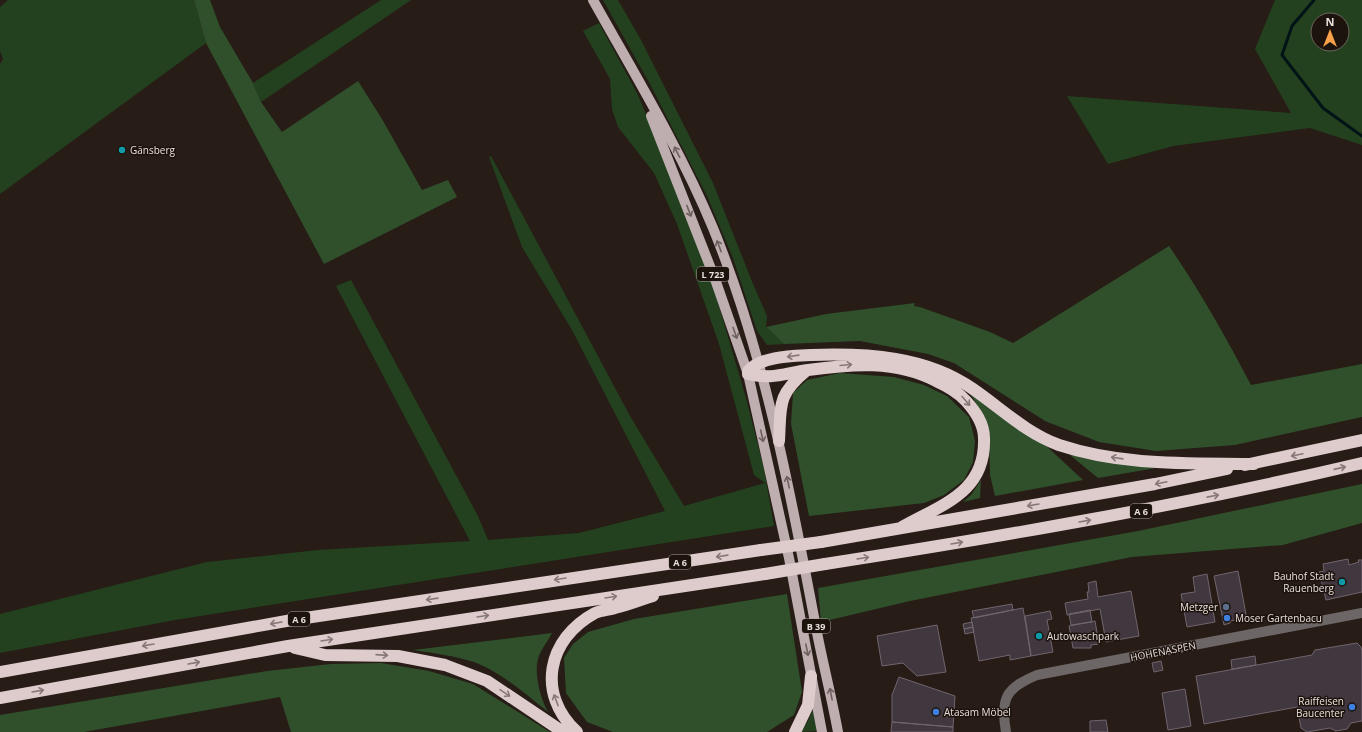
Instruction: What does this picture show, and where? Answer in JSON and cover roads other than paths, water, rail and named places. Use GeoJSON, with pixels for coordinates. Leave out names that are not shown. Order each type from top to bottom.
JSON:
{"type":"FeatureCollection","features":[{"type":"Feature","properties":{"kind":"highway"},"geometry":{"type":"LineString","coordinates":[[902,527],[960,496],[980,468],[984,452],[984,436],[980,419],[961,395],[939,382],[911,370],[871,364],[807,370],[763,377],[748,374],[748,371],[758,363],[801,355],[872,355],[900,359],[955,377],[1019,425],[1058,444],[1087,453],[1148,462],[1254,464]]}},
{"type":"Feature","properties":{"kind":"highway"},"geometry":{"type":"LineString","coordinates":[[779,441],[781,403],[791,383],[807,370]]}},
{"type":"Feature","properties":{"kind":"highway","name":"A 6"},"geometry":{"type":"LineString","coordinates":[[0,672],[292,620],[821,542],[1155,484],[1362,440]]}},
{"type":"Feature","properties":{"kind":"highway","name":"A 6"},"geometry":{"type":"LineString","coordinates":[[0,698],[288,646],[764,574],[1091,520],[1262,486],[1362,463]]}},
{"type":"Feature","properties":{"kind":"highway"},"geometry":{"type":"LineString","coordinates":[[577,732],[567,723],[556,702],[552,689],[555,654],[565,639],[581,622],[596,612],[614,608],[688,585]]}},
{"type":"Feature","properties":{"kind":"highway"},"geometry":{"type":"LineString","coordinates":[[288,646],[325,655],[398,656],[445,665],[487,681],[563,732]]}},
{"type":"Feature","properties":{"kind":"highway"},"geometry":{"type":"LineString","coordinates":[[795,732],[808,705],[812,676]]}},
{"type":"Feature","properties":{"kind":"main road","name":"L 723"},"geometry":{"type":"LineString","coordinates":[[592,0],[637,78],[674,147],[713,228],[747,322],[779,441]]}},
{"type":"Feature","properties":{"kind":"main road","name":"L 723"},"geometry":{"type":"LineString","coordinates":[[637,78],[715,279],[748,374],[753,398]]}},
{"type":"Feature","properties":{"kind":"main road","name":"B 39"},"geometry":{"type":"LineString","coordinates":[[753,398],[788,551],[822,732]]}},
{"type":"Feature","properties":{"kind":"main road","name":"B 39"},"geometry":{"type":"LineString","coordinates":[[779,441],[838,732]]}},
{"type":"Feature","properties":{"kind":"street","name":"HOHENASPEN"},"geometry":{"type":"LineString","coordinates":[[1006,732],[1003,711],[1006,699],[1011,689],[1020,682],[1037,675],[1362,613]]}},
{"type":"Feature","properties":{"kind":"waterway"},"geometry":{"type":"LineString","coordinates":[[1314,0],[1292,26],[1282,55],[1323,108],[1362,136]]}},
{"type":"Feature","properties":{"kind":"place","name":"Gänsberg"},"geometry":{"type":"Point","coordinates":[122,150]}},
{"type":"Feature","properties":{"kind":"place","name":"Bauhof Stadt Rauenberg"},"geometry":{"type":"Point","coordinates":[1342,582]}},
{"type":"Feature","properties":{"kind":"place","name":"Metzger"},"geometry":{"type":"Point","coordinates":[1226,607]}},
{"type":"Feature","properties":{"kind":"place","name":"Moser Gartenbacu"},"geometry":{"type":"Point","coordinates":[1227,618]}},
{"type":"Feature","properties":{"kind":"place","name":"Autowaschpark"},"geometry":{"type":"Point","coordinates":[1039,636]}},
{"type":"Feature","properties":{"kind":"place","name":"Raiffeisen Baucenter"},"geometry":{"type":"Point","coordinates":[1352,707]}},
{"type":"Feature","properties":{"kind":"place","name":"Atasam Möbel"},"geometry":{"type":"Point","coordinates":[936,712]}}]}
